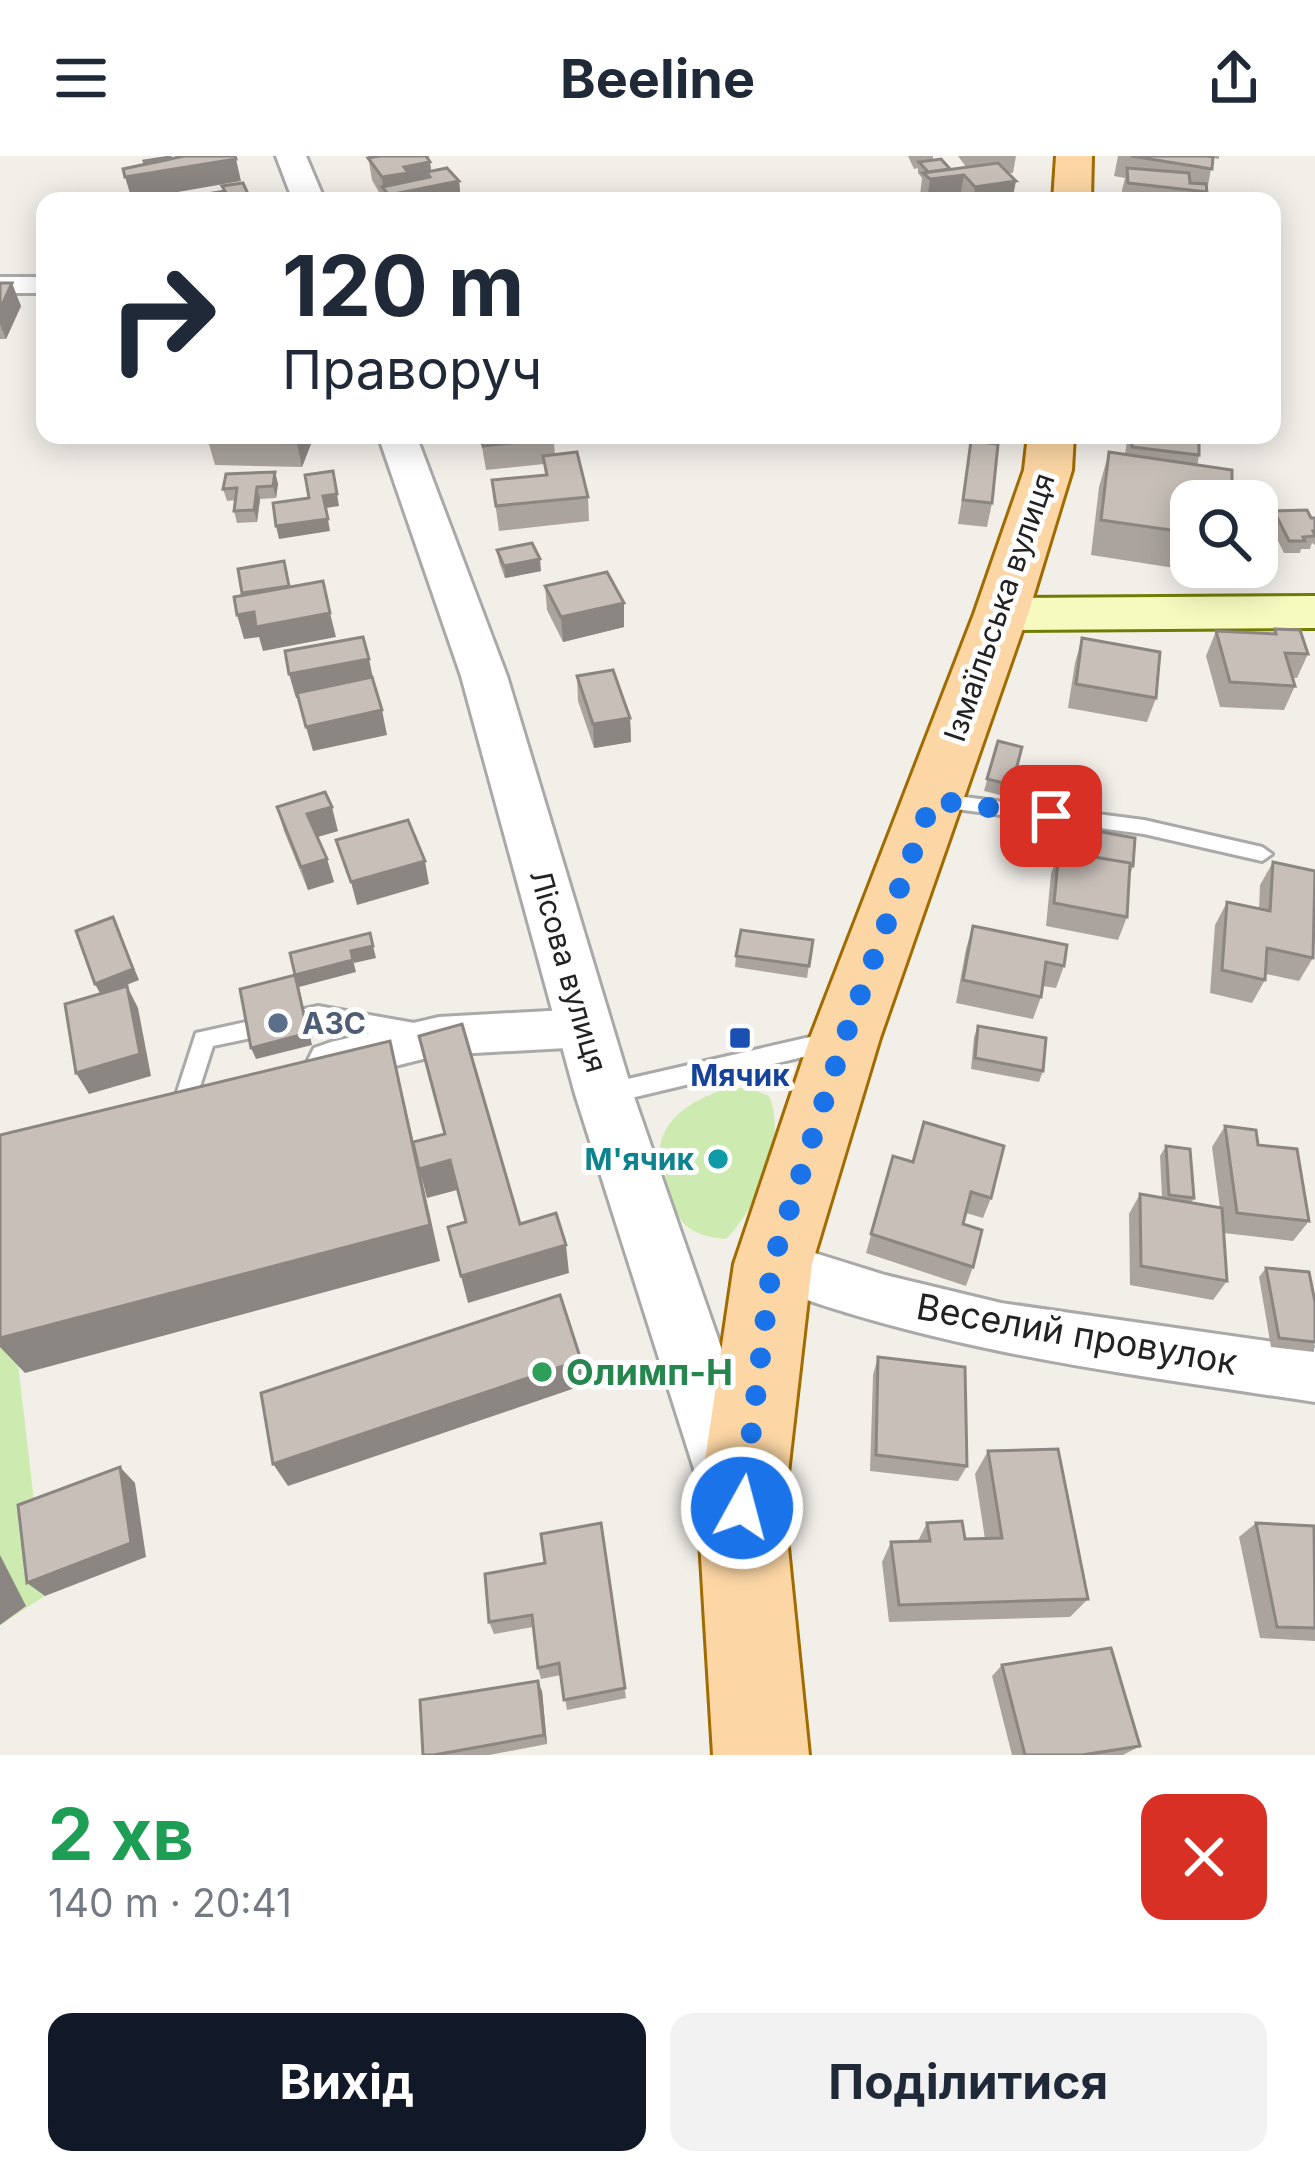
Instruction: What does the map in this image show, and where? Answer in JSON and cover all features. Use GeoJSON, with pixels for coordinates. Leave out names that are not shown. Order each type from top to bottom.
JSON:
{"type":"FeatureCollection","features":[{"type":"Feature","properties":{"kind":"main road"},"geometry":{"type":"LineString","coordinates":[[1072,192],[1074,156]]}},
{"type":"Feature","properties":{"kind":"main road","name":"Ізмаїльська вулиця"},"geometry":{"type":"LineString","coordinates":[[761,1755],[742,1508],[772,1264],[844,1039],[1001,614],[1048,470],[1050,444]]}},
{"type":"Feature","properties":{"kind":"main road"},"geometry":{"type":"LineString","coordinates":[[1001,614],[1315,612]]}},
{"type":"Feature","properties":{"kind":"street"},"geometry":{"type":"LineString","coordinates":[[291,156],[305,192]]}},
{"type":"Feature","properties":{"kind":"street"},"geometry":{"type":"LineString","coordinates":[[0,285],[36,285]]}},
{"type":"Feature","properties":{"kind":"street","name":"Лісова вулиця"},"geometry":{"type":"LineString","coordinates":[[400,444],[484,676],[604,1094],[742,1508]]}},
{"type":"Feature","properties":{"kind":"street"},"geometry":{"type":"LineString","coordinates":[[208,1092],[439,1036],[585,1028]]}},
{"type":"Feature","properties":{"kind":"street","name":"Веселий провулок"},"geometry":{"type":"LineString","coordinates":[[772,1264],[885,1300],[1001,1329],[1315,1375]]}},
{"type":"Feature","properties":{"kind":"lane"},"geometry":{"type":"LineString","coordinates":[[932,800],[1144,827],[1262,854]]}},
{"type":"Feature","properties":{"kind":"lane"},"geometry":{"type":"LineString","coordinates":[[208,1092],[204,1039],[318,1015],[439,1036]]}},
{"type":"Feature","properties":{"kind":"lane"},"geometry":{"type":"LineString","coordinates":[[604,1094],[844,1039]]}},
{"type":"Feature","properties":{"kind":"green space"},"geometry":{"type":"Polygon","coordinates":[[[728,1088],[750,1088],[769,1096],[775,1132],[759,1191],[726,1239],[693,1231],[680,1218],[660,1159],[672,1121],[692,1104],[728,1088]]]}},
{"type":"Feature","properties":{"kind":"green space"},"geometry":{"type":"Polygon","coordinates":[[[0,1209],[45,1596],[0,1625],[0,1209]]]}},
{"type":"Feature","properties":{"kind":"building"},"geometry":{"type":"Polygon","coordinates":[[[184,156],[236,159],[125,177],[123,169],[184,156]]]}},
{"type":"Feature","properties":{"kind":"building"},"geometry":{"type":"Polygon","coordinates":[[[426,156],[430,162],[404,167],[408,173],[382,177],[368,158],[426,156]]]}},
{"type":"Feature","properties":{"kind":"building"},"geometry":{"type":"Polygon","coordinates":[[[1131,156],[1207,156],[1213,157],[1212,169],[1131,156]]]}},
{"type":"Feature","properties":{"kind":"building"},"geometry":{"type":"Polygon","coordinates":[[[941,159],[950,169],[928,172],[919,162],[941,159]]]}},
{"type":"Feature","properties":{"kind":"building"},"geometry":{"type":"Polygon","coordinates":[[[998,163],[1016,181],[975,187],[964,175],[930,179],[923,173],[998,163]]]}},
{"type":"Feature","properties":{"kind":"building"},"geometry":{"type":"Polygon","coordinates":[[[447,168],[459,181],[404,192],[386,192],[382,187],[430,177],[427,172],[447,168]]]}},
{"type":"Feature","properties":{"kind":"building"},"geometry":{"type":"Polygon","coordinates":[[[1127,168],[1189,173],[1190,183],[1206,184],[1207,192],[1128,183],[1127,168]]]}},
{"type":"Feature","properties":{"kind":"building"},"geometry":{"type":"Polygon","coordinates":[[[243,183],[247,192],[219,192],[225,191],[222,186],[243,183]]]}},
{"type":"Feature","properties":{"kind":"building"},"geometry":{"type":"Polygon","coordinates":[[[0,283],[12,283],[0,309],[0,283]]]}},
{"type":"Feature","properties":{"kind":"building"},"geometry":{"type":"Polygon","coordinates":[[[971,444],[998,444],[992,503],[963,500],[971,444]]]}},
{"type":"Feature","properties":{"kind":"building"},"geometry":{"type":"Polygon","coordinates":[[[1199,444],[1199,455],[1132,447],[1199,444]]]}},
{"type":"Feature","properties":{"kind":"building"},"geometry":{"type":"Polygon","coordinates":[[[577,452],[588,497],[496,506],[492,480],[547,475],[543,456],[577,452]]]}},
{"type":"Feature","properties":{"kind":"building"},"geometry":{"type":"Polygon","coordinates":[[[1109,452],[1232,470],[1232,480],[1170,480],[1170,530],[1101,520],[1109,452]]]}},
{"type":"Feature","properties":{"kind":"building"},"geometry":{"type":"Polygon","coordinates":[[[333,471],[337,494],[323,496],[328,519],[276,526],[273,503],[309,498],[305,475],[333,471]]]}},
{"type":"Feature","properties":{"kind":"building"},"geometry":{"type":"Polygon","coordinates":[[[275,472],[273,486],[257,487],[254,510],[234,511],[237,488],[223,489],[226,474],[275,472]]]}},
{"type":"Feature","properties":{"kind":"building"},"geometry":{"type":"Polygon","coordinates":[[[1307,510],[1315,518],[1315,536],[1289,541],[1278,511],[1307,510]]]}},
{"type":"Feature","properties":{"kind":"building"},"geometry":{"type":"Polygon","coordinates":[[[532,543],[540,559],[504,566],[497,550],[532,543]]]}},
{"type":"Feature","properties":{"kind":"building"},"geometry":{"type":"Polygon","coordinates":[[[284,561],[289,586],[242,593],[238,569],[284,561]]]}},
{"type":"Feature","properties":{"kind":"building"},"geometry":{"type":"Polygon","coordinates":[[[607,572],[624,603],[561,617],[545,586],[607,572]]]}},
{"type":"Feature","properties":{"kind":"building"},"geometry":{"type":"Polygon","coordinates":[[[323,581],[330,613],[256,627],[254,612],[237,615],[234,597],[323,581]]]}},
{"type":"Feature","properties":{"kind":"building"},"geometry":{"type":"Polygon","coordinates":[[[1275,629],[1300,630],[1308,654],[1285,653],[1295,686],[1230,682],[1216,631],[1276,634],[1275,629]]]}},
{"type":"Feature","properties":{"kind":"building"},"geometry":{"type":"Polygon","coordinates":[[[363,637],[369,659],[289,674],[285,651],[363,637]]]}},
{"type":"Feature","properties":{"kind":"building"},"geometry":{"type":"Polygon","coordinates":[[[1082,638],[1160,652],[1156,698],[1076,684],[1082,638]]]}},
{"type":"Feature","properties":{"kind":"building"},"geometry":{"type":"Polygon","coordinates":[[[613,670],[630,718],[593,724],[577,676],[613,670]]]}},
{"type":"Feature","properties":{"kind":"building"},"geometry":{"type":"Polygon","coordinates":[[[372,677],[382,710],[306,727],[297,693],[372,677]]]}},
{"type":"Feature","properties":{"kind":"building"},"geometry":{"type":"Polygon","coordinates":[[[998,741],[1022,747],[1012,785],[987,779],[998,741]]]}},
{"type":"Feature","properties":{"kind":"building"},"geometry":{"type":"Polygon","coordinates":[[[325,792],[332,807],[307,814],[327,859],[301,867],[277,807],[325,792]]]}},
{"type":"Feature","properties":{"kind":"building"},"geometry":{"type":"Polygon","coordinates":[[[408,820],[425,861],[351,882],[336,840],[408,820]]]}},
{"type":"Feature","properties":{"kind":"building"},"geometry":{"type":"Polygon","coordinates":[[[1074,827],[1135,838],[1133,866],[1071,853],[1074,827]]]}},
{"type":"Feature","properties":{"kind":"building"},"geometry":{"type":"Polygon","coordinates":[[[1059,851],[1130,863],[1127,917],[1054,903],[1059,851]]]}},
{"type":"Feature","properties":{"kind":"building"},"geometry":{"type":"Polygon","coordinates":[[[1273,862],[1315,871],[1313,958],[1267,948],[1265,980],[1222,970],[1227,902],[1270,911],[1273,862]]]}},
{"type":"Feature","properties":{"kind":"building"},"geometry":{"type":"Polygon","coordinates":[[[113,917],[133,969],[95,984],[76,931],[113,917]]]}},
{"type":"Feature","properties":{"kind":"building"},"geometry":{"type":"Polygon","coordinates":[[[973,926],[1067,945],[1064,966],[1046,962],[1041,997],[963,980],[973,926]]]}},
{"type":"Feature","properties":{"kind":"building"},"geometry":{"type":"Polygon","coordinates":[[[741,930],[813,940],[809,966],[736,956],[741,930]]]}},
{"type":"Feature","properties":{"kind":"building"},"geometry":{"type":"Polygon","coordinates":[[[370,933],[373,946],[351,951],[353,960],[295,975],[290,953],[370,933]]]}},
{"type":"Feature","properties":{"kind":"building"},"geometry":{"type":"Polygon","coordinates":[[[295,975],[308,1033],[251,1048],[240,989],[295,975]]]}},
{"type":"Feature","properties":{"kind":"building"},"geometry":{"type":"Polygon","coordinates":[[[127,986],[140,1054],[76,1073],[65,1004],[127,986]]]}},
{"type":"Feature","properties":{"kind":"building"},"geometry":{"type":"Polygon","coordinates":[[[462,1024],[520,1224],[556,1213],[566,1245],[461,1276],[448,1227],[466,1222],[450,1160],[419,1169],[413,1142],[445,1134],[419,1036],[462,1024]]]}},
{"type":"Feature","properties":{"kind":"building"},"geometry":{"type":"Polygon","coordinates":[[[978,1026],[1046,1038],[1043,1071],[975,1058],[978,1026]]]}},
{"type":"Feature","properties":{"kind":"building"},"geometry":{"type":"Polygon","coordinates":[[[390,1041],[430,1225],[0,1338],[0,1135],[390,1041]]]}},
{"type":"Feature","properties":{"kind":"building"},"geometry":{"type":"Polygon","coordinates":[[[924,1122],[1004,1146],[991,1198],[971,1192],[963,1224],[982,1230],[973,1267],[871,1234],[893,1156],[913,1162],[924,1122]]]}},
{"type":"Feature","properties":{"kind":"building"},"geometry":{"type":"Polygon","coordinates":[[[1225,1126],[1256,1130],[1258,1145],[1297,1149],[1309,1221],[1237,1213],[1225,1126]]]}},
{"type":"Feature","properties":{"kind":"building"},"geometry":{"type":"Polygon","coordinates":[[[1166,1146],[1190,1149],[1194,1198],[1169,1195],[1166,1146]]]}},
{"type":"Feature","properties":{"kind":"building"},"geometry":{"type":"Polygon","coordinates":[[[1140,1194],[1222,1208],[1227,1281],[1141,1266],[1140,1194]]]}},
{"type":"Feature","properties":{"kind":"building"},"geometry":{"type":"Polygon","coordinates":[[[1266,1268],[1309,1272],[1315,1342],[1279,1338],[1266,1268]]]}},
{"type":"Feature","properties":{"kind":"building"},"geometry":{"type":"Polygon","coordinates":[[[560,1295],[581,1360],[273,1464],[261,1393],[560,1295]]]}},
{"type":"Feature","properties":{"kind":"building"},"geometry":{"type":"Polygon","coordinates":[[[878,1357],[965,1367],[967,1466],[876,1455],[878,1357]]]}},
{"type":"Feature","properties":{"kind":"building"},"geometry":{"type":"Polygon","coordinates":[[[1058,1449],[1088,1599],[899,1605],[891,1542],[930,1541],[927,1523],[962,1521],[965,1539],[1002,1538],[988,1451],[1058,1449]]]}},
{"type":"Feature","properties":{"kind":"building"},"geometry":{"type":"Polygon","coordinates":[[[120,1467],[131,1543],[27,1583],[18,1505],[120,1467]]]}},
{"type":"Feature","properties":{"kind":"building"},"geometry":{"type":"Polygon","coordinates":[[[601,1523],[625,1688],[564,1700],[559,1663],[538,1668],[532,1615],[489,1622],[485,1574],[545,1563],[541,1534],[601,1523]]]}},
{"type":"Feature","properties":{"kind":"building"},"geometry":{"type":"Polygon","coordinates":[[[1256,1523],[1314,1526],[1315,1628],[1277,1627],[1256,1523]]]}},
{"type":"Feature","properties":{"kind":"building"},"geometry":{"type":"Polygon","coordinates":[[[1111,1648],[1140,1746],[1082,1755],[1025,1755],[1002,1665],[1111,1648]]]}},
{"type":"Feature","properties":{"kind":"building"},"geometry":{"type":"Polygon","coordinates":[[[538,1681],[544,1735],[423,1755],[420,1700],[538,1681]]]}},
{"type":"Feature","properties":{"kind":"place","name":"АЗС"},"geometry":{"type":"Point","coordinates":[278,1023]}},
{"type":"Feature","properties":{"kind":"place","name":"Мячик"},"geometry":{"type":"Point","coordinates":[740,1038]}},
{"type":"Feature","properties":{"kind":"place","name":"М'ячик"},"geometry":{"type":"Point","coordinates":[718,1159]}},
{"type":"Feature","properties":{"kind":"place","name":"Олимп-Н"},"geometry":{"type":"Point","coordinates":[542,1372]}},
{"type":"Feature","properties":{"kind":"route"},"geometry":{"type":"LineString","coordinates":[[742,1508],[772,1264],[844,1039],[932,800],[1051,816]]}}]}
